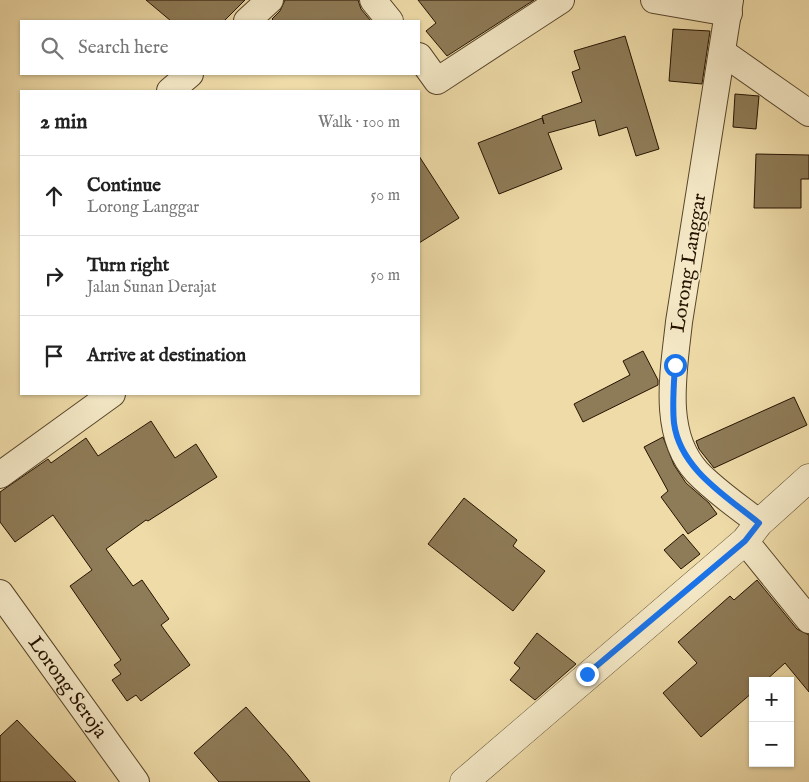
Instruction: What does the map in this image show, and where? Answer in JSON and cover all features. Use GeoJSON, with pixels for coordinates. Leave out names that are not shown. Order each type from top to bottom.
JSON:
{"type":"FeatureCollection","features":[{"type":"Feature","properties":{"kind":"street"},"geometry":{"type":"LineString","coordinates":[[248,20],[270,0]]}},
{"type":"Feature","properties":{"kind":"street"},"geometry":{"type":"LineString","coordinates":[[373,0],[389,20]]}},
{"type":"Feature","properties":{"kind":"street"},"geometry":{"type":"LineString","coordinates":[[420,57],[437,81],[561,0]]}},
{"type":"Feature","properties":{"kind":"street"},"geometry":{"type":"LineString","coordinates":[[654,0],[730,6]]}},
{"type":"Feature","properties":{"kind":"street","name":"Lorong Langgar"},"geometry":{"type":"LineString","coordinates":[[730,6],[679,322],[675,365],[674,423],[680,444],[697,472],[752,532],[809,620]]}},
{"type":"Feature","properties":{"kind":"street"},"geometry":{"type":"LineString","coordinates":[[722,52],[809,113]]}},
{"type":"Feature","properties":{"kind":"street"},"geometry":{"type":"LineString","coordinates":[[171,90],[189,75]]}},
{"type":"Feature","properties":{"kind":"street"},"geometry":{"type":"LineString","coordinates":[[0,475],[111,395]]}},
{"type":"Feature","properties":{"kind":"street"},"geometry":{"type":"LineString","coordinates":[[464,782],[752,532],[809,478]]}},
{"type":"Feature","properties":{"kind":"street","name":"Lorong Seroja"},"geometry":{"type":"LineString","coordinates":[[0,593],[136,782]]}},
{"type":"Feature","properties":{"kind":"building"},"geometry":{"type":"Polygon","coordinates":[[[146,0],[245,0],[225,20],[170,20],[146,0]]]}},
{"type":"Feature","properties":{"kind":"building"},"geometry":{"type":"Polygon","coordinates":[[[285,0],[358,0],[361,9],[370,20],[273,20],[285,0]]]}},
{"type":"Feature","properties":{"kind":"building"},"geometry":{"type":"Polygon","coordinates":[[[418,0],[534,0],[447,56],[426,31],[436,23],[418,0]]]}},
{"type":"Feature","properties":{"kind":"building"},"geometry":{"type":"Polygon","coordinates":[[[673,29],[710,31],[702,84],[669,81],[673,29]]]}},
{"type":"Feature","properties":{"kind":"building"},"geometry":{"type":"Polygon","coordinates":[[[625,36],[659,149],[636,156],[627,127],[599,136],[595,120],[548,133],[562,169],[499,194],[478,143],[542,118],[544,124],[542,116],[582,102],[572,72],[580,69],[574,51],[625,36]]]}},
{"type":"Feature","properties":{"kind":"building"},"geometry":{"type":"Polygon","coordinates":[[[735,94],[759,96],[756,129],[733,127],[735,94]]]}},
{"type":"Feature","properties":{"kind":"building"},"geometry":{"type":"Polygon","coordinates":[[[756,154],[809,155],[809,179],[801,179],[801,208],[754,208],[756,154]]]}},
{"type":"Feature","properties":{"kind":"building"},"geometry":{"type":"Polygon","coordinates":[[[420,158],[459,218],[420,242],[420,158]]]}},
{"type":"Feature","properties":{"kind":"building"},"geometry":{"type":"Polygon","coordinates":[[[643,351],[658,380],[658,385],[583,422],[574,404],[630,375],[623,361],[643,351]]]}},
{"type":"Feature","properties":{"kind":"building"},"geometry":{"type":"Polygon","coordinates":[[[794,397],[807,425],[714,468],[699,449],[696,441],[794,397]]]}},
{"type":"Feature","properties":{"kind":"building"},"geometry":{"type":"Polygon","coordinates":[[[151,421],[175,458],[196,444],[217,477],[148,521],[146,520],[106,549],[133,586],[142,580],[169,619],[161,625],[190,665],[141,701],[136,695],[127,701],[112,680],[121,674],[114,665],[121,660],[70,586],[92,570],[53,515],[15,542],[0,522],[0,492],[48,459],[51,463],[86,438],[98,456],[151,421]]]}},
{"type":"Feature","properties":{"kind":"building"},"geometry":{"type":"Polygon","coordinates":[[[663,437],[674,465],[686,483],[709,503],[717,514],[688,534],[661,497],[668,491],[644,447],[663,437]]]}},
{"type":"Feature","properties":{"kind":"building"},"geometry":{"type":"Polygon","coordinates":[[[464,498],[517,540],[513,546],[545,571],[513,611],[428,544],[464,498]]]}},
{"type":"Feature","properties":{"kind":"building"},"geometry":{"type":"Polygon","coordinates":[[[683,534],[700,554],[681,569],[664,550],[683,534]]]}},
{"type":"Feature","properties":{"kind":"building"},"geometry":{"type":"Polygon","coordinates":[[[757,580],[797,629],[809,635],[809,692],[785,663],[769,677],[749,677],[749,695],[701,737],[663,693],[697,663],[678,642],[730,596],[734,600],[757,580]]]}},
{"type":"Feature","properties":{"kind":"building"},"geometry":{"type":"Polygon","coordinates":[[[537,633],[576,664],[535,700],[510,680],[520,668],[514,663],[537,633]]]}},
{"type":"Feature","properties":{"kind":"building"},"geometry":{"type":"Polygon","coordinates":[[[246,707],[310,782],[219,782],[194,753],[246,707]]]}},
{"type":"Feature","properties":{"kind":"building"},"geometry":{"type":"Polygon","coordinates":[[[17,720],[76,782],[0,782],[0,736],[17,720]]]}},
{"type":"Feature","properties":{"kind":"route"},"geometry":{"type":"LineString","coordinates":[[587,674],[745,541],[759,523],[697,472],[680,444],[674,423],[675,365]]}}]}
